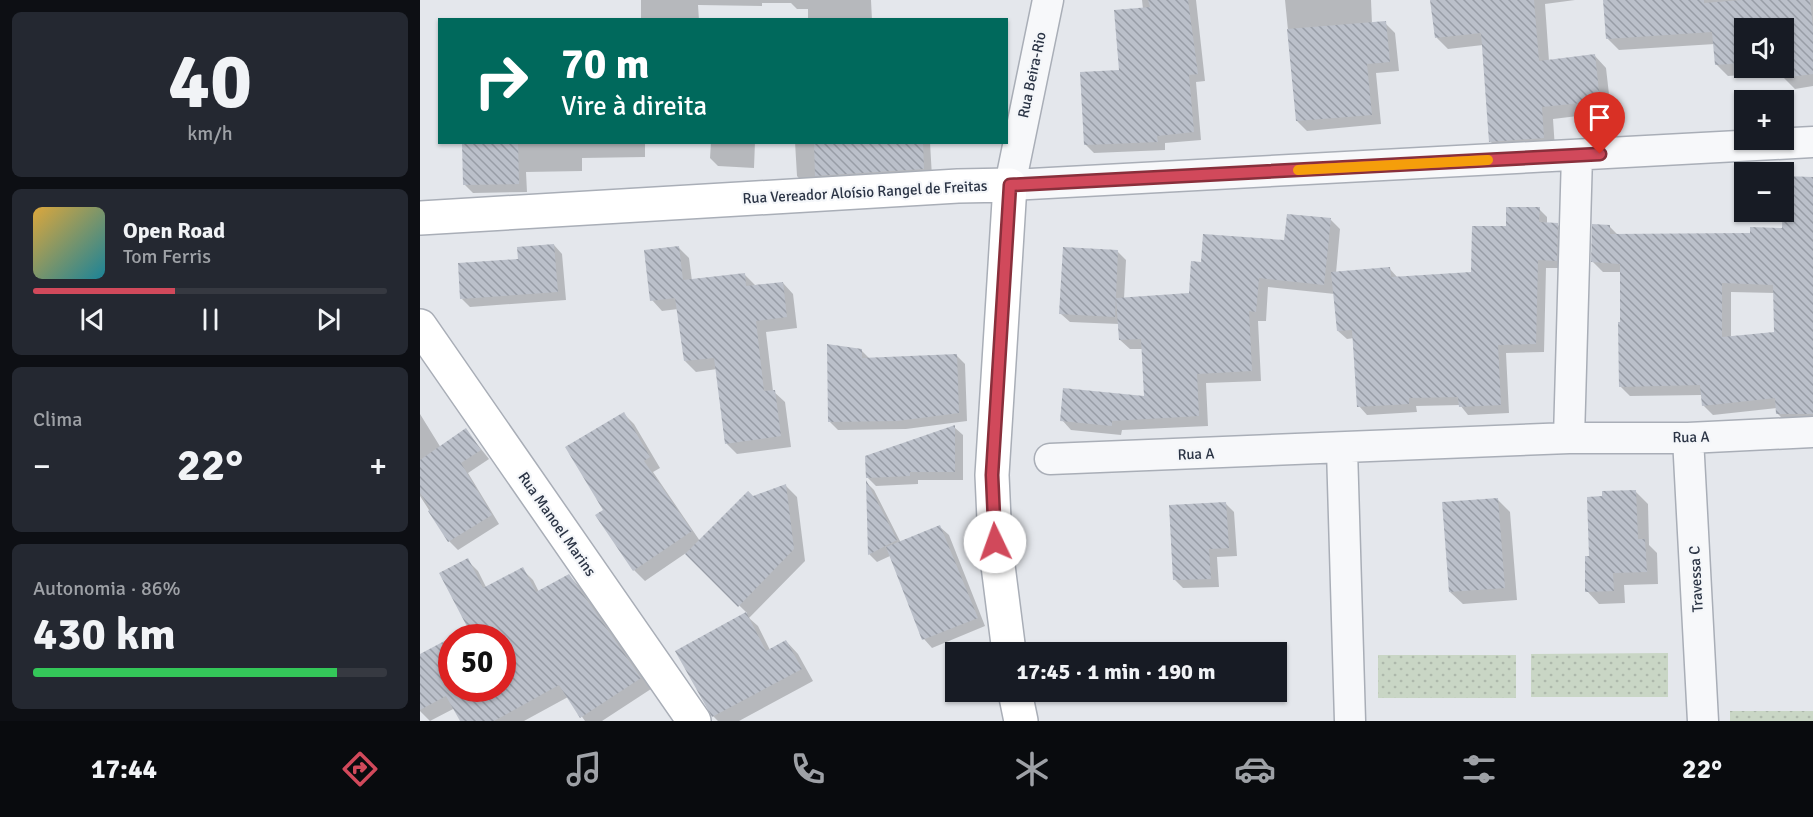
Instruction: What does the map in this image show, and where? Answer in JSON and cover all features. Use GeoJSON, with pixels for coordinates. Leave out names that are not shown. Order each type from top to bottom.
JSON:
{"type":"FeatureCollection","features":[{"type":"Feature","properties":{"kind":"main road","name":"Rua Vereador Aloísio Rangel de Freitas"},"geometry":{"type":"LineString","coordinates":[[420,218],[958,186],[1010,185]]}},
{"type":"Feature","properties":{"kind":"main road","name":"Rua Beira-Rio"},"geometry":{"type":"LineString","coordinates":[[1008,642],[995,542],[992,475],[1010,185]]}},
{"type":"Feature","properties":{"kind":"main road","name":"Rua Manoel Marins"},"geometry":{"type":"LineString","coordinates":[[420,326],[694,721]]}},
{"type":"Feature","properties":{"kind":"main road"},"geometry":{"type":"LineString","coordinates":[[1017,702],[1021,721]]}},
{"type":"Feature","properties":{"kind":"street","name":"Rua Beira-Rio"},"geometry":{"type":"LineString","coordinates":[[1010,185],[1048,0]]}},
{"type":"Feature","properties":{"kind":"street","name":"Rua Vereador Aloísio Rangel de Freitas"},"geometry":{"type":"LineString","coordinates":[[1010,185],[1813,142]]}},
{"type":"Feature","properties":{"kind":"street"},"geometry":{"type":"LineString","coordinates":[[1569,438],[1577,155]]}},
{"type":"Feature","properties":{"kind":"street","name":"Rua A"},"geometry":{"type":"LineString","coordinates":[[1050,459],[1569,438],[1688,438],[1813,432]]}},
{"type":"Feature","properties":{"kind":"street","name":"Travessa C"},"geometry":{"type":"LineString","coordinates":[[1688,438],[1703,721]]}},
{"type":"Feature","properties":{"kind":"street"},"geometry":{"type":"LineString","coordinates":[[1342,448],[1350,721]]}},
{"type":"Feature","properties":{"kind":"green space"},"geometry":{"type":"Polygon","coordinates":[[[1668,653],[1668,697],[1531,697],[1531,654],[1668,653]]]}},
{"type":"Feature","properties":{"kind":"green space"},"geometry":{"type":"Polygon","coordinates":[[[1378,655],[1516,655],[1516,698],[1378,698],[1378,655]]]}},
{"type":"Feature","properties":{"kind":"green space"},"geometry":{"type":"Polygon","coordinates":[[[1730,711],[1813,711],[1813,721],[1730,721],[1730,711]]]}},
{"type":"Feature","properties":{"kind":"building"},"geometry":{"type":"Polygon","coordinates":[[[1148,0],[1188,0],[1198,74],[1189,75],[1194,132],[1157,136],[1158,142],[1084,145],[1080,72],[1119,70],[1114,10],[1150,7],[1148,0]]]}},
{"type":"Feature","properties":{"kind":"building"},"geometry":{"type":"Polygon","coordinates":[[[1430,0],[1534,0],[1539,61],[1595,54],[1600,101],[1542,107],[1544,138],[1489,142],[1481,33],[1435,38],[1430,0]]]}},
{"type":"Feature","properties":{"kind":"building"},"geometry":{"type":"Polygon","coordinates":[[[1603,0],[1704,0],[1704,3],[1742,0],[1810,0],[1813,28],[1813,74],[1794,76],[1794,18],[1734,18],[1734,64],[1715,65],[1712,32],[1606,39],[1603,0]]]}},
{"type":"Feature","properties":{"kind":"building"},"geometry":{"type":"Polygon","coordinates":[[[1386,21],[1390,62],[1367,64],[1372,115],[1296,121],[1287,29],[1386,21]]]}},
{"type":"Feature","properties":{"kind":"building"},"geometry":{"type":"Polygon","coordinates":[[[462,144],[518,144],[519,184],[463,185],[462,144]]]}},
{"type":"Feature","properties":{"kind":"building"},"geometry":{"type":"Polygon","coordinates":[[[814,144],[923,144],[924,169],[815,176],[814,144]]]}},
{"type":"Feature","properties":{"kind":"building"},"geometry":{"type":"Polygon","coordinates":[[[1794,176],[1813,177],[1813,414],[1776,414],[1775,398],[1702,406],[1700,385],[1619,387],[1620,264],[1591,262],[1592,224],[1610,225],[1610,234],[1750,233],[1750,227],[1782,228],[1782,222],[1794,222],[1794,176]],[[1722,283],[1722,337],[1774,332],[1773,285],[1722,283]]]}},
{"type":"Feature","properties":{"kind":"building"},"geometry":{"type":"Polygon","coordinates":[[[1506,207],[1540,207],[1539,222],[1558,223],[1557,261],[1538,260],[1536,344],[1498,345],[1501,405],[1459,407],[1458,397],[1409,398],[1409,404],[1357,407],[1352,330],[1337,331],[1331,272],[1390,267],[1391,277],[1471,272],[1472,226],[1506,226],[1506,207]]]}},
{"type":"Feature","properties":{"kind":"building"},"geometry":{"type":"Polygon","coordinates":[[[1287,214],[1331,218],[1324,285],[1259,278],[1256,312],[1249,311],[1252,371],[1197,374],[1199,416],[1112,421],[1112,426],[1060,421],[1063,388],[1144,396],[1141,339],[1119,340],[1116,298],[1189,293],[1191,261],[1201,262],[1203,234],[1284,240],[1287,214]]]}},
{"type":"Feature","properties":{"kind":"building"},"geometry":{"type":"Polygon","coordinates":[[[554,244],[558,292],[460,299],[458,263],[518,259],[517,247],[554,244]]]}},
{"type":"Feature","properties":{"kind":"building"},"geometry":{"type":"Polygon","coordinates":[[[679,246],[683,280],[745,273],[746,286],[783,282],[787,317],[756,321],[764,391],[775,390],[781,436],[725,444],[714,358],[684,361],[675,298],[650,301],[644,250],[679,246]]]}},
{"type":"Feature","properties":{"kind":"building"},"geometry":{"type":"Polygon","coordinates":[[[1063,247],[1118,250],[1115,317],[1059,314],[1063,247]]]}},
{"type":"Feature","properties":{"kind":"building"},"geometry":{"type":"Polygon","coordinates":[[[827,344],[862,349],[862,358],[957,354],[959,413],[897,421],[828,422],[827,344]]]}},
{"type":"Feature","properties":{"kind":"building"},"geometry":{"type":"Polygon","coordinates":[[[624,412],[650,457],[644,461],[692,531],[633,571],[595,515],[603,510],[565,447],[624,412]]]}},
{"type":"Feature","properties":{"kind":"building"},"geometry":{"type":"Polygon","coordinates":[[[955,425],[955,472],[910,472],[910,476],[866,478],[865,456],[955,425]]]}},
{"type":"Feature","properties":{"kind":"building"},"geometry":{"type":"Polygon","coordinates":[[[466,428],[481,450],[461,463],[492,515],[448,542],[428,511],[431,509],[420,493],[420,460],[466,428]]]}},
{"type":"Feature","properties":{"kind":"building"},"geometry":{"type":"Polygon","coordinates":[[[866,480],[897,540],[868,555],[866,480]]]}},
{"type":"Feature","properties":{"kind":"building"},"geometry":{"type":"Polygon","coordinates":[[[786,484],[794,549],[738,607],[685,554],[748,491],[753,496],[786,484]]]}},
{"type":"Feature","properties":{"kind":"building"},"geometry":{"type":"Polygon","coordinates":[[[1636,490],[1638,539],[1645,539],[1647,572],[1613,573],[1614,591],[1585,592],[1585,556],[1589,556],[1587,497],[1602,496],[1602,491],[1636,490]]]}},
{"type":"Feature","properties":{"kind":"building"},"geometry":{"type":"Polygon","coordinates":[[[1498,498],[1505,588],[1449,592],[1442,502],[1498,498]]]}},
{"type":"Feature","properties":{"kind":"building"},"geometry":{"type":"Polygon","coordinates":[[[1226,502],[1229,548],[1209,549],[1211,579],[1173,580],[1169,505],[1226,502]]]}},
{"type":"Feature","properties":{"kind":"building"},"geometry":{"type":"Polygon","coordinates":[[[940,525],[978,618],[922,640],[886,547],[940,525]]]}},
{"type":"Feature","properties":{"kind":"building"},"geometry":{"type":"Polygon","coordinates":[[[468,558],[483,588],[523,567],[536,592],[569,574],[641,678],[580,718],[559,685],[494,721],[460,721],[449,702],[516,702],[516,624],[466,624],[439,573],[468,558]]]}},
{"type":"Feature","properties":{"kind":"building"},"geometry":{"type":"Polygon","coordinates":[[[746,612],[766,651],[786,640],[802,669],[712,717],[675,651],[746,612]]]}},
{"type":"Feature","properties":{"kind":"building"},"geometry":{"type":"Polygon","coordinates":[[[438,644],[438,700],[420,710],[420,654],[438,644]]]}},
{"type":"Feature","properties":{"kind":"slow traffic"},"geometry":{"type":"LineString","coordinates":[[1298,170],[1488,160]]}},
{"type":"Feature","properties":{"kind":"route"},"geometry":{"type":"LineString","coordinates":[[995,542],[992,475],[1010,185],[1600,154]]}}]}
